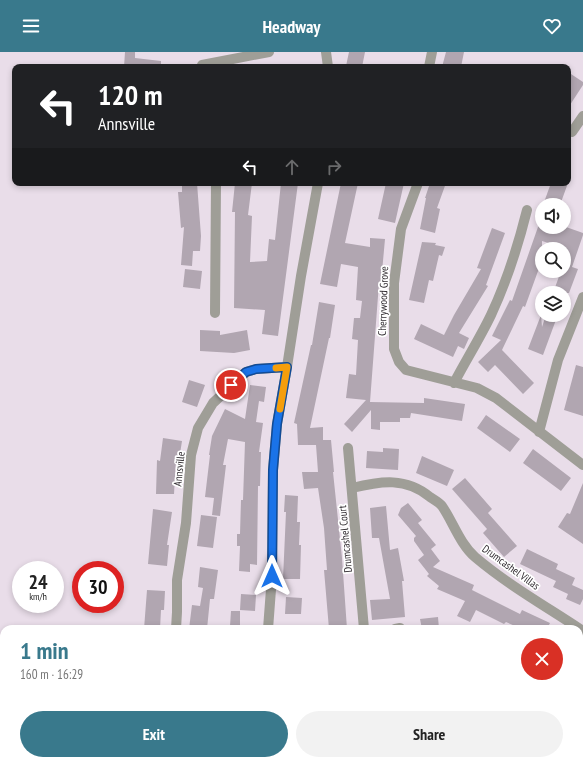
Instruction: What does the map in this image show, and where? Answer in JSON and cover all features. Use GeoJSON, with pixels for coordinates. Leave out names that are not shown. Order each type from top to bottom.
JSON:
{"type":"FeatureCollection","features":[{"type":"Feature","properties":{"kind":"street"},"geometry":{"type":"LineString","coordinates":[[218,64],[234,63],[269,52]]}},
{"type":"Feature","properties":{"kind":"street"},"geometry":{"type":"LineString","coordinates":[[326,52],[328,64]]}},
{"type":"Feature","properties":{"kind":"street"},"geometry":{"type":"LineString","coordinates":[[430,64],[432,52]]}},
{"type":"Feature","properties":{"kind":"street"},"geometry":{"type":"LineString","coordinates":[[572,132],[583,116]]}},
{"type":"Feature","properties":{"kind":"street"},"geometry":{"type":"LineString","coordinates":[[215,313],[216,186]]}},
{"type":"Feature","properties":{"kind":"street"},"geometry":{"type":"LineString","coordinates":[[268,625],[272,576],[273,470],[277,424],[317,186]]}},
{"type":"Feature","properties":{"kind":"street","name":"Cherrywood Grove"},"geometry":{"type":"LineString","coordinates":[[417,186],[401,229],[394,283],[394,349],[399,362],[406,370],[477,388],[496,398],[583,466]]}},
{"type":"Feature","properties":{"kind":"street"},"geometry":{"type":"LineString","coordinates":[[454,383],[490,316],[504,285],[513,262],[527,210]]}},
{"type":"Feature","properties":{"kind":"street"},"geometry":{"type":"LineString","coordinates":[[539,432],[558,360],[583,297]]}},
{"type":"Feature","properties":{"kind":"street","name":"Annsville"},"geometry":{"type":"LineString","coordinates":[[176,625],[177,580],[186,523],[191,456],[198,428],[213,403],[246,372],[256,369],[287,367]]}},
{"type":"Feature","properties":{"kind":"street","name":"Drumcashel Court"},"geometry":{"type":"LineString","coordinates":[[348,448],[364,625]]}},
{"type":"Feature","properties":{"kind":"street","name":"Drumcashel Villas"},"geometry":{"type":"LineString","coordinates":[[352,488],[376,482],[399,483],[422,490],[441,505],[460,537],[474,556],[500,577],[574,625]]}},
{"type":"Feature","properties":{"kind":"building"},"geometry":{"type":"Polygon","coordinates":[[[125,52],[135,52],[135,58],[161,61],[161,64],[124,64],[125,52]]]}},
{"type":"Feature","properties":{"kind":"building"},"geometry":{"type":"Polygon","coordinates":[[[349,52],[365,52],[363,64],[346,64],[349,52]]]}},
{"type":"Feature","properties":{"kind":"building"},"geometry":{"type":"Polygon","coordinates":[[[446,52],[464,52],[462,64],[443,64],[446,52]]]}},
{"type":"Feature","properties":{"kind":"building"},"geometry":{"type":"Polygon","coordinates":[[[571,74],[583,82],[583,85],[571,103],[571,74]]]}},
{"type":"Feature","properties":{"kind":"building"},"geometry":{"type":"Polygon","coordinates":[[[182,186],[197,186],[201,236],[200,251],[193,251],[192,266],[181,265],[184,227],[181,228],[178,192],[182,192],[182,186]]]}},
{"type":"Feature","properties":{"kind":"building"},"geometry":{"type":"Polygon","coordinates":[[[235,186],[252,186],[248,215],[252,216],[250,262],[267,261],[269,239],[275,240],[281,186],[298,186],[278,336],[262,334],[265,310],[234,308],[235,212],[232,212],[235,186]]]}},
{"type":"Feature","properties":{"kind":"building"},"geometry":{"type":"Polygon","coordinates":[[[340,186],[357,186],[345,243],[370,247],[370,238],[385,239],[381,283],[379,283],[370,402],[424,403],[424,398],[465,404],[462,421],[411,413],[410,418],[400,418],[400,422],[380,422],[380,430],[371,429],[371,410],[352,432],[344,424],[366,400],[346,398],[349,374],[356,375],[358,340],[352,339],[354,318],[360,318],[362,301],[356,300],[358,267],[341,264],[337,287],[320,284],[340,186]]]}},
{"type":"Feature","properties":{"kind":"building"},"geometry":{"type":"Polygon","coordinates":[[[385,186],[403,186],[395,223],[378,219],[385,186]]]}},
{"type":"Feature","properties":{"kind":"building"},"geometry":{"type":"Polygon","coordinates":[[[429,186],[445,186],[437,208],[440,209],[435,233],[420,229],[425,198],[429,186]]]}},
{"type":"Feature","properties":{"kind":"building"},"geometry":{"type":"Polygon","coordinates":[[[550,186],[567,186],[563,198],[546,198],[550,186]]]}},
{"type":"Feature","properties":{"kind":"building"},"geometry":{"type":"Polygon","coordinates":[[[492,228],[505,233],[486,285],[488,286],[459,333],[469,338],[464,349],[458,346],[453,357],[414,339],[421,324],[444,335],[481,269],[477,268],[492,228]]]}},
{"type":"Feature","properties":{"kind":"building"},"geometry":{"type":"Polygon","coordinates":[[[571,229],[583,233],[572,267],[578,269],[571,288],[571,286],[556,286],[558,278],[571,278],[571,242],[535,242],[535,278],[525,307],[523,306],[502,350],[534,383],[523,394],[495,365],[488,372],[478,362],[501,340],[492,336],[510,300],[512,301],[536,234],[571,234],[571,229]]]}},
{"type":"Feature","properties":{"kind":"building"},"geometry":{"type":"Polygon","coordinates":[[[422,242],[436,243],[435,245],[445,247],[442,256],[439,255],[433,281],[429,280],[424,303],[409,300],[422,242]]]}},
{"type":"Feature","properties":{"kind":"building"},"geometry":{"type":"Polygon","coordinates":[[[185,269],[202,271],[200,289],[183,287],[185,269]]]}},
{"type":"Feature","properties":{"kind":"building"},"geometry":{"type":"Polygon","coordinates":[[[319,302],[335,305],[330,338],[310,428],[323,427],[323,440],[331,440],[347,625],[329,625],[324,570],[327,570],[324,528],[318,488],[304,489],[302,472],[318,472],[316,445],[298,445],[297,424],[294,423],[312,345],[319,302]]]}},
{"type":"Feature","properties":{"kind":"building"},"geometry":{"type":"Polygon","coordinates":[[[538,322],[542,322],[542,327],[544,322],[555,322],[543,355],[528,349],[538,322]]]}},
{"type":"Feature","properties":{"kind":"building"},"geometry":{"type":"Polygon","coordinates":[[[200,330],[220,331],[220,335],[247,330],[250,350],[234,353],[200,351],[200,330]]]}},
{"type":"Feature","properties":{"kind":"building"},"geometry":{"type":"Polygon","coordinates":[[[576,365],[583,367],[583,416],[564,410],[576,365]]]}},
{"type":"Feature","properties":{"kind":"building"},"geometry":{"type":"Polygon","coordinates":[[[189,380],[205,385],[197,407],[182,402],[189,380]]]}},
{"type":"Feature","properties":{"kind":"building"},"geometry":{"type":"Polygon","coordinates":[[[250,385],[266,387],[264,402],[259,401],[256,422],[263,423],[259,452],[261,452],[260,486],[258,486],[257,565],[250,564],[250,572],[239,571],[240,546],[237,546],[237,534],[240,534],[241,500],[243,500],[245,442],[228,439],[223,465],[226,465],[220,516],[212,515],[214,498],[205,497],[212,436],[225,409],[245,419],[250,385]]]}},
{"type":"Feature","properties":{"kind":"building"},"geometry":{"type":"Polygon","coordinates":[[[486,415],[520,439],[510,452],[477,428],[486,415]]]}},
{"type":"Feature","properties":{"kind":"building"},"geometry":{"type":"Polygon","coordinates":[[[163,438],[182,441],[179,460],[176,459],[174,494],[156,494],[157,460],[160,461],[163,438]]]}},
{"type":"Feature","properties":{"kind":"building"},"geometry":{"type":"Polygon","coordinates":[[[383,448],[399,449],[398,470],[366,468],[367,451],[383,452],[383,448]]]}},
{"type":"Feature","properties":{"kind":"building"},"geometry":{"type":"Polygon","coordinates":[[[533,449],[571,478],[561,491],[523,463],[533,449]]]}},
{"type":"Feature","properties":{"kind":"building"},"geometry":{"type":"Polygon","coordinates":[[[422,456],[454,470],[447,486],[416,473],[422,456]]]}},
{"type":"Feature","properties":{"kind":"building"},"geometry":{"type":"Polygon","coordinates":[[[465,478],[492,509],[488,513],[517,546],[504,557],[483,533],[487,529],[452,489],[465,478]]]}},
{"type":"Feature","properties":{"kind":"building"},"geometry":{"type":"Polygon","coordinates":[[[583,483],[583,544],[558,527],[567,513],[570,514],[583,483]]]}},
{"type":"Feature","properties":{"kind":"building"},"geometry":{"type":"Polygon","coordinates":[[[285,495],[298,496],[297,522],[300,522],[299,545],[301,545],[300,579],[283,579],[286,512],[284,512],[285,495]]]}},
{"type":"Feature","properties":{"kind":"building"},"geometry":{"type":"Polygon","coordinates":[[[408,503],[422,520],[418,523],[436,545],[431,549],[440,561],[433,567],[474,585],[472,590],[520,614],[522,610],[550,623],[549,625],[513,625],[506,622],[504,624],[476,610],[470,622],[457,616],[465,601],[437,589],[439,586],[427,576],[429,574],[418,560],[424,555],[414,541],[416,536],[398,515],[401,508],[408,503]]]}},
{"type":"Feature","properties":{"kind":"building"},"geometry":{"type":"Polygon","coordinates":[[[386,506],[390,550],[398,548],[404,581],[402,581],[405,617],[372,620],[370,600],[390,599],[379,538],[372,538],[370,508],[386,506]]]}},
{"type":"Feature","properties":{"kind":"building"},"geometry":{"type":"Polygon","coordinates":[[[153,509],[172,512],[167,545],[169,545],[167,566],[148,564],[153,509]]]}},
{"type":"Feature","properties":{"kind":"building"},"geometry":{"type":"Polygon","coordinates":[[[201,515],[217,517],[213,548],[197,546],[201,515]]]}},
{"type":"Feature","properties":{"kind":"building"},"geometry":{"type":"Polygon","coordinates":[[[527,549],[558,564],[556,569],[575,578],[572,585],[583,590],[583,599],[580,605],[566,599],[568,594],[553,587],[556,581],[520,564],[527,549]]]}},
{"type":"Feature","properties":{"kind":"building"},"geometry":{"type":"Polygon","coordinates":[[[200,567],[218,570],[214,599],[210,599],[207,625],[190,625],[192,605],[200,606],[203,588],[198,587],[200,567]]]}},
{"type":"Feature","properties":{"kind":"building"},"geometry":{"type":"Polygon","coordinates":[[[147,590],[165,591],[164,610],[161,610],[160,625],[144,625],[147,590]]]}},
{"type":"Feature","properties":{"kind":"building"},"geometry":{"type":"Polygon","coordinates":[[[241,594],[256,595],[255,611],[240,610],[241,594]]]}},
{"type":"Feature","properties":{"kind":"building"},"geometry":{"type":"Polygon","coordinates":[[[286,597],[302,598],[301,614],[285,614],[286,597]]]}},
{"type":"Feature","properties":{"kind":"building"},"geometry":{"type":"Polygon","coordinates":[[[231,611],[240,611],[240,625],[230,625],[231,611]]]}},
{"type":"Feature","properties":{"kind":"building"},"geometry":{"type":"Polygon","coordinates":[[[438,617],[439,625],[421,625],[420,619],[438,617]]]}},
{"type":"Feature","properties":{"kind":"slow traffic"},"geometry":{"type":"LineString","coordinates":[[276,368],[287,367],[280,409]]}},
{"type":"Feature","properties":{"kind":"route"},"geometry":{"type":"LineString","coordinates":[[231,385],[246,372],[256,369],[287,367],[277,424],[273,470],[272,576]]}}]}
